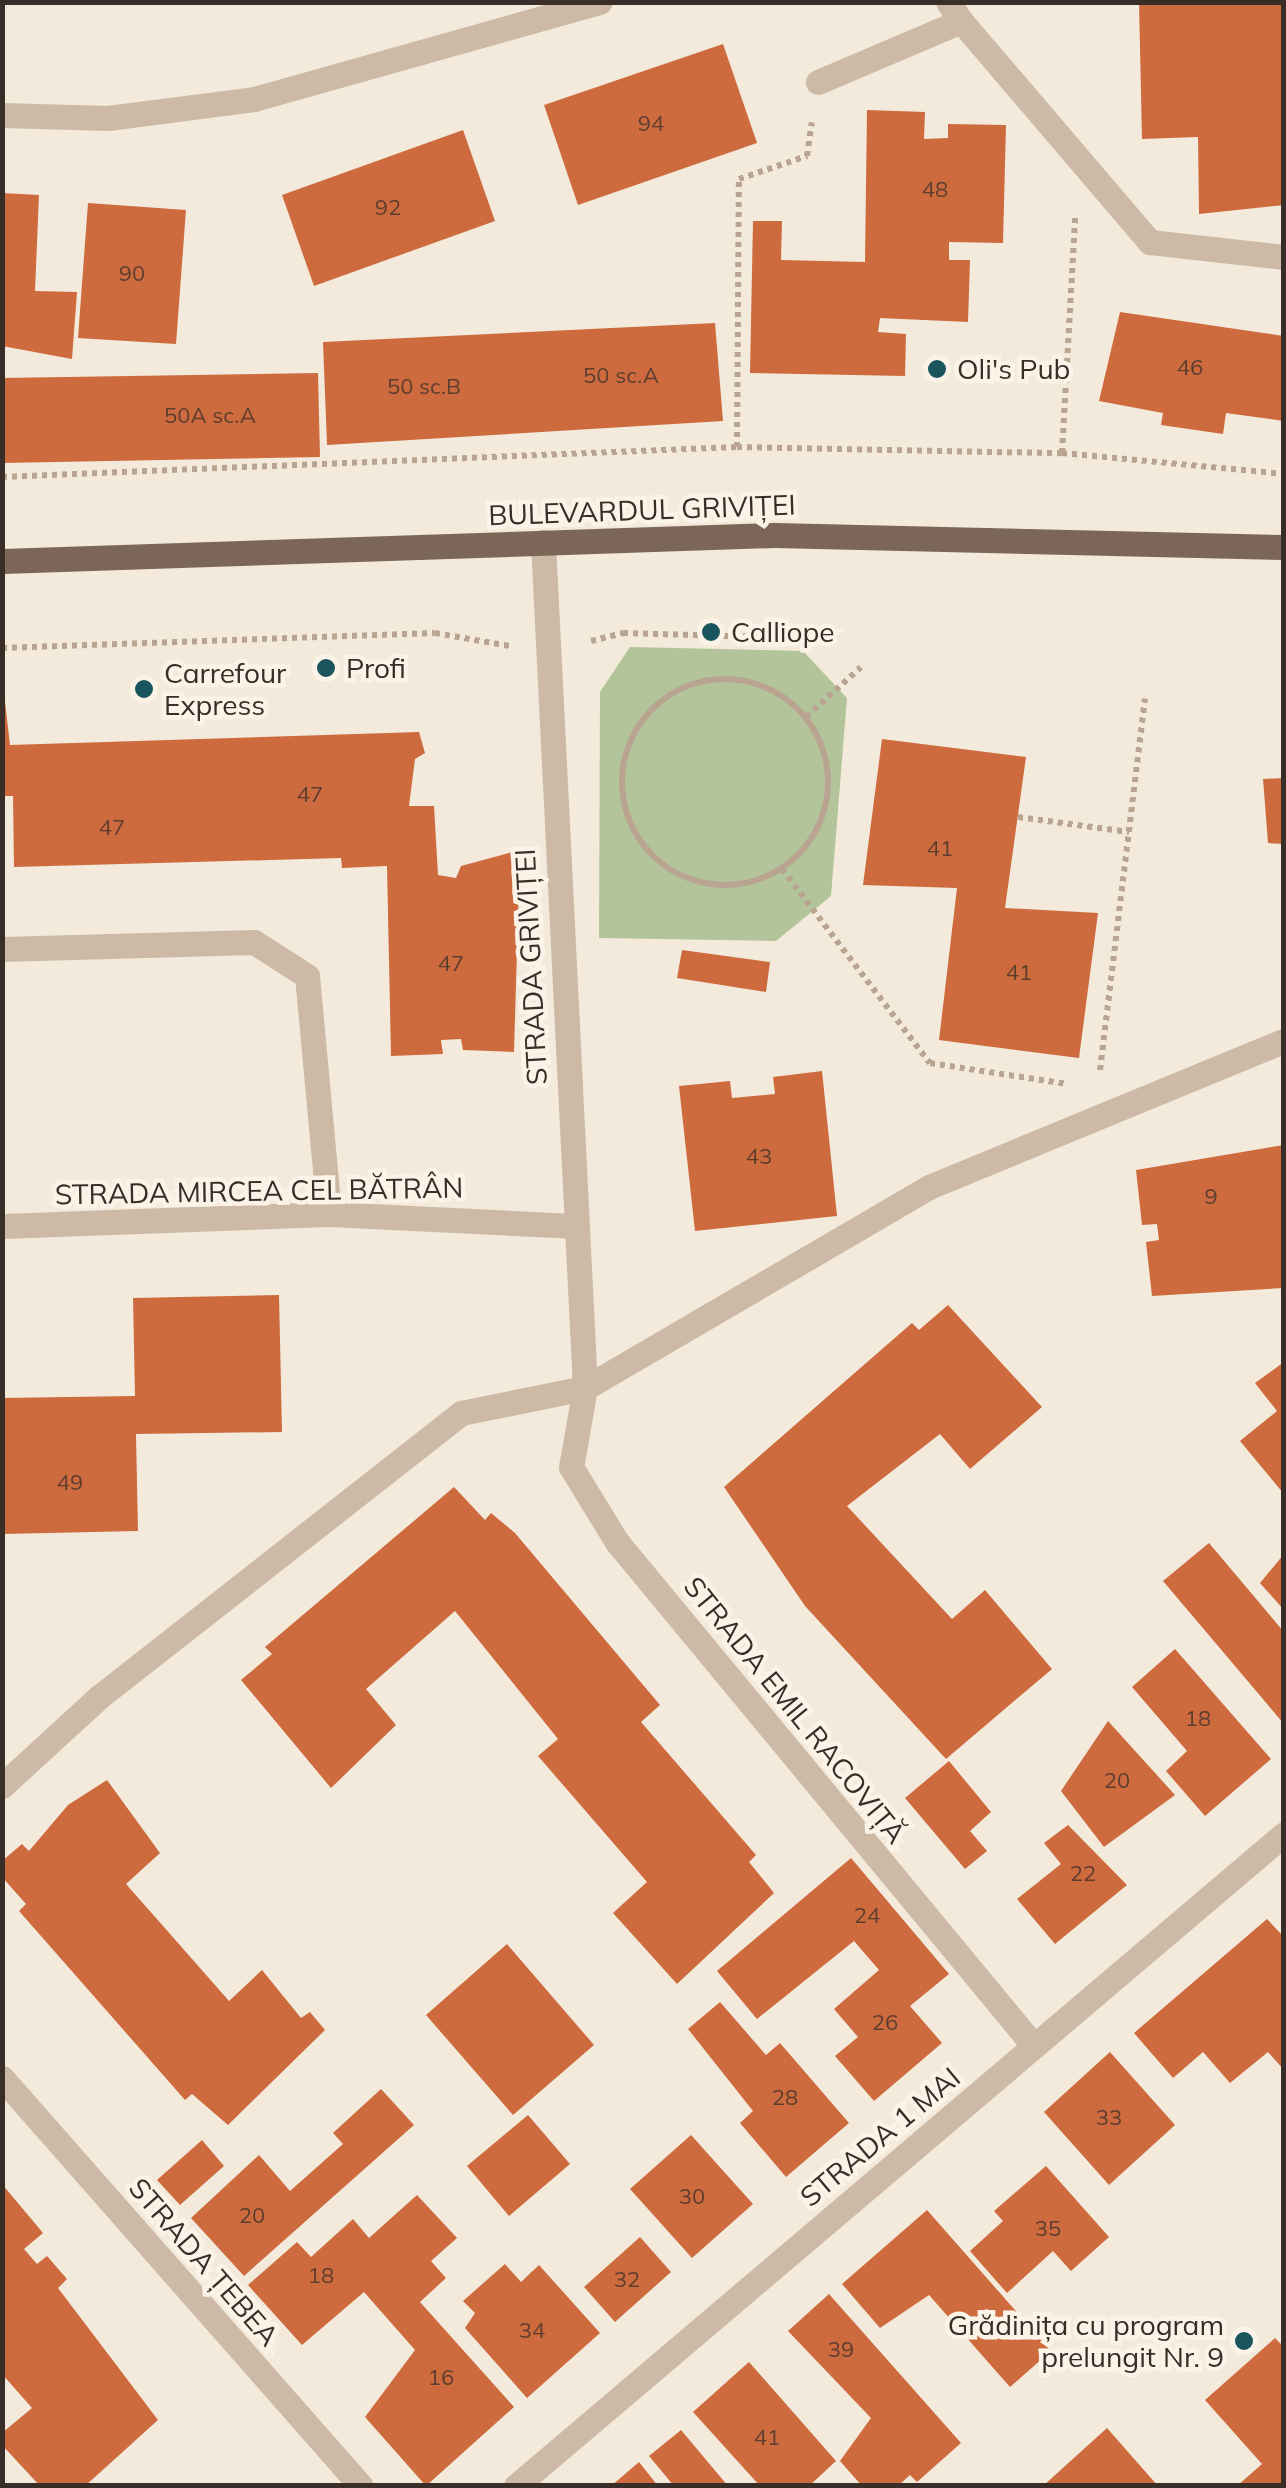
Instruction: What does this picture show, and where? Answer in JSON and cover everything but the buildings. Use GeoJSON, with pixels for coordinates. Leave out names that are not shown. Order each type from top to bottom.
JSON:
{"type":"FeatureCollection","features":[{"type":"Feature","properties":{"kind":"main road","name":"BULEVARDUL GRIVIȚEI"},"geometry":{"type":"LineString","coordinates":[[2,561],[775,535],[1284,546]]}},
{"type":"Feature","properties":{"kind":"street"},"geometry":{"type":"LineString","coordinates":[[2,114],[108,118],[254,98],[600,2]]}},
{"type":"Feature","properties":{"kind":"street"},"geometry":{"type":"LineString","coordinates":[[818,82],[955,12],[1150,242],[1284,256]]}},
{"type":"Feature","properties":{"kind":"street","name":"STRADA GRIVIȚEI"},"geometry":{"type":"LineString","coordinates":[[543,542],[585,1388]]}},
{"type":"Feature","properties":{"kind":"street"},"geometry":{"type":"LineString","coordinates":[[2,949],[254,942],[307,976],[329,1214]]}},
{"type":"Feature","properties":{"kind":"street"},"geometry":{"type":"LineString","coordinates":[[2,1786],[100,1697],[462,1413],[585,1388],[929,1187],[1284,1041]]}},
{"type":"Feature","properties":{"kind":"street","name":"STRADA MIRCEA CEL BĂTRÂN"},"geometry":{"type":"LineString","coordinates":[[2,1226],[329,1214],[577,1226]]}},
{"type":"Feature","properties":{"kind":"street","name":"STRADA EMIL RACOVIȚĂ"},"geometry":{"type":"LineString","coordinates":[[585,1388],[572,1467],[618,1542],[1034,2046]]}},
{"type":"Feature","properties":{"kind":"street","name":"STRADA 1 MAI"},"geometry":{"type":"LineString","coordinates":[[516,2486],[1284,1834]]}},
{"type":"Feature","properties":{"kind":"street","name":"STRADA ȚEBEA"},"geometry":{"type":"LineString","coordinates":[[2,2078],[362,2486]]}},
{"type":"Feature","properties":{"kind":"path"},"geometry":{"type":"LineString","coordinates":[[737,447],[739,179],[807,156],[818,82]]}},
{"type":"Feature","properties":{"kind":"path"},"geometry":{"type":"LineString","coordinates":[[1062,454],[1079,156]]}},
{"type":"Feature","properties":{"kind":"path"},"geometry":{"type":"LineString","coordinates":[[2,477],[737,447],[1062,454],[1284,474]]}},
{"type":"Feature","properties":{"kind":"path"},"geometry":{"type":"LineString","coordinates":[[2,648],[435,633],[547,652],[623,634],[840,639]]}},
{"type":"Feature","properties":{"kind":"path"},"geometry":{"type":"LineString","coordinates":[[806,717],[861,667]]}},
{"type":"Feature","properties":{"kind":"path"},"geometry":{"type":"LineString","coordinates":[[750,681],[806,717],[829,781],[824,815],[782,869],[717,885],[656,859],[635,832],[623,766],[634,734],[683,688],[750,681]]}},
{"type":"Feature","properties":{"kind":"path"},"geometry":{"type":"LineString","coordinates":[[1098,1086],[1145,700]]}},
{"type":"Feature","properties":{"kind":"path"},"geometry":{"type":"LineString","coordinates":[[1018,817],[1129,832]]}},
{"type":"Feature","properties":{"kind":"path"},"geometry":{"type":"LineString","coordinates":[[782,869],[930,1064],[1082,1085]]}},
{"type":"Feature","properties":{"kind":"green space"},"geometry":{"type":"Polygon","coordinates":[[[630,647],[803,651],[847,698],[831,896],[776,941],[599,938],[600,692],[630,647]]]}},
{"type":"Feature","properties":{"kind":"place","name":"Oli's Pub"},"geometry":{"type":"Point","coordinates":[937,369]}},
{"type":"Feature","properties":{"kind":"place","name":"Calliope"},"geometry":{"type":"Point","coordinates":[711,632]}},
{"type":"Feature","properties":{"kind":"place","name":"Profi"},"geometry":{"type":"Point","coordinates":[326,668]}},
{"type":"Feature","properties":{"kind":"place","name":"Carrefour Express"},"geometry":{"type":"Point","coordinates":[144,689]}},
{"type":"Feature","properties":{"kind":"place","name":"Grădinița cu program prelungit Nr. 9"},"geometry":{"type":"Point","coordinates":[1244,2341]}}]}
